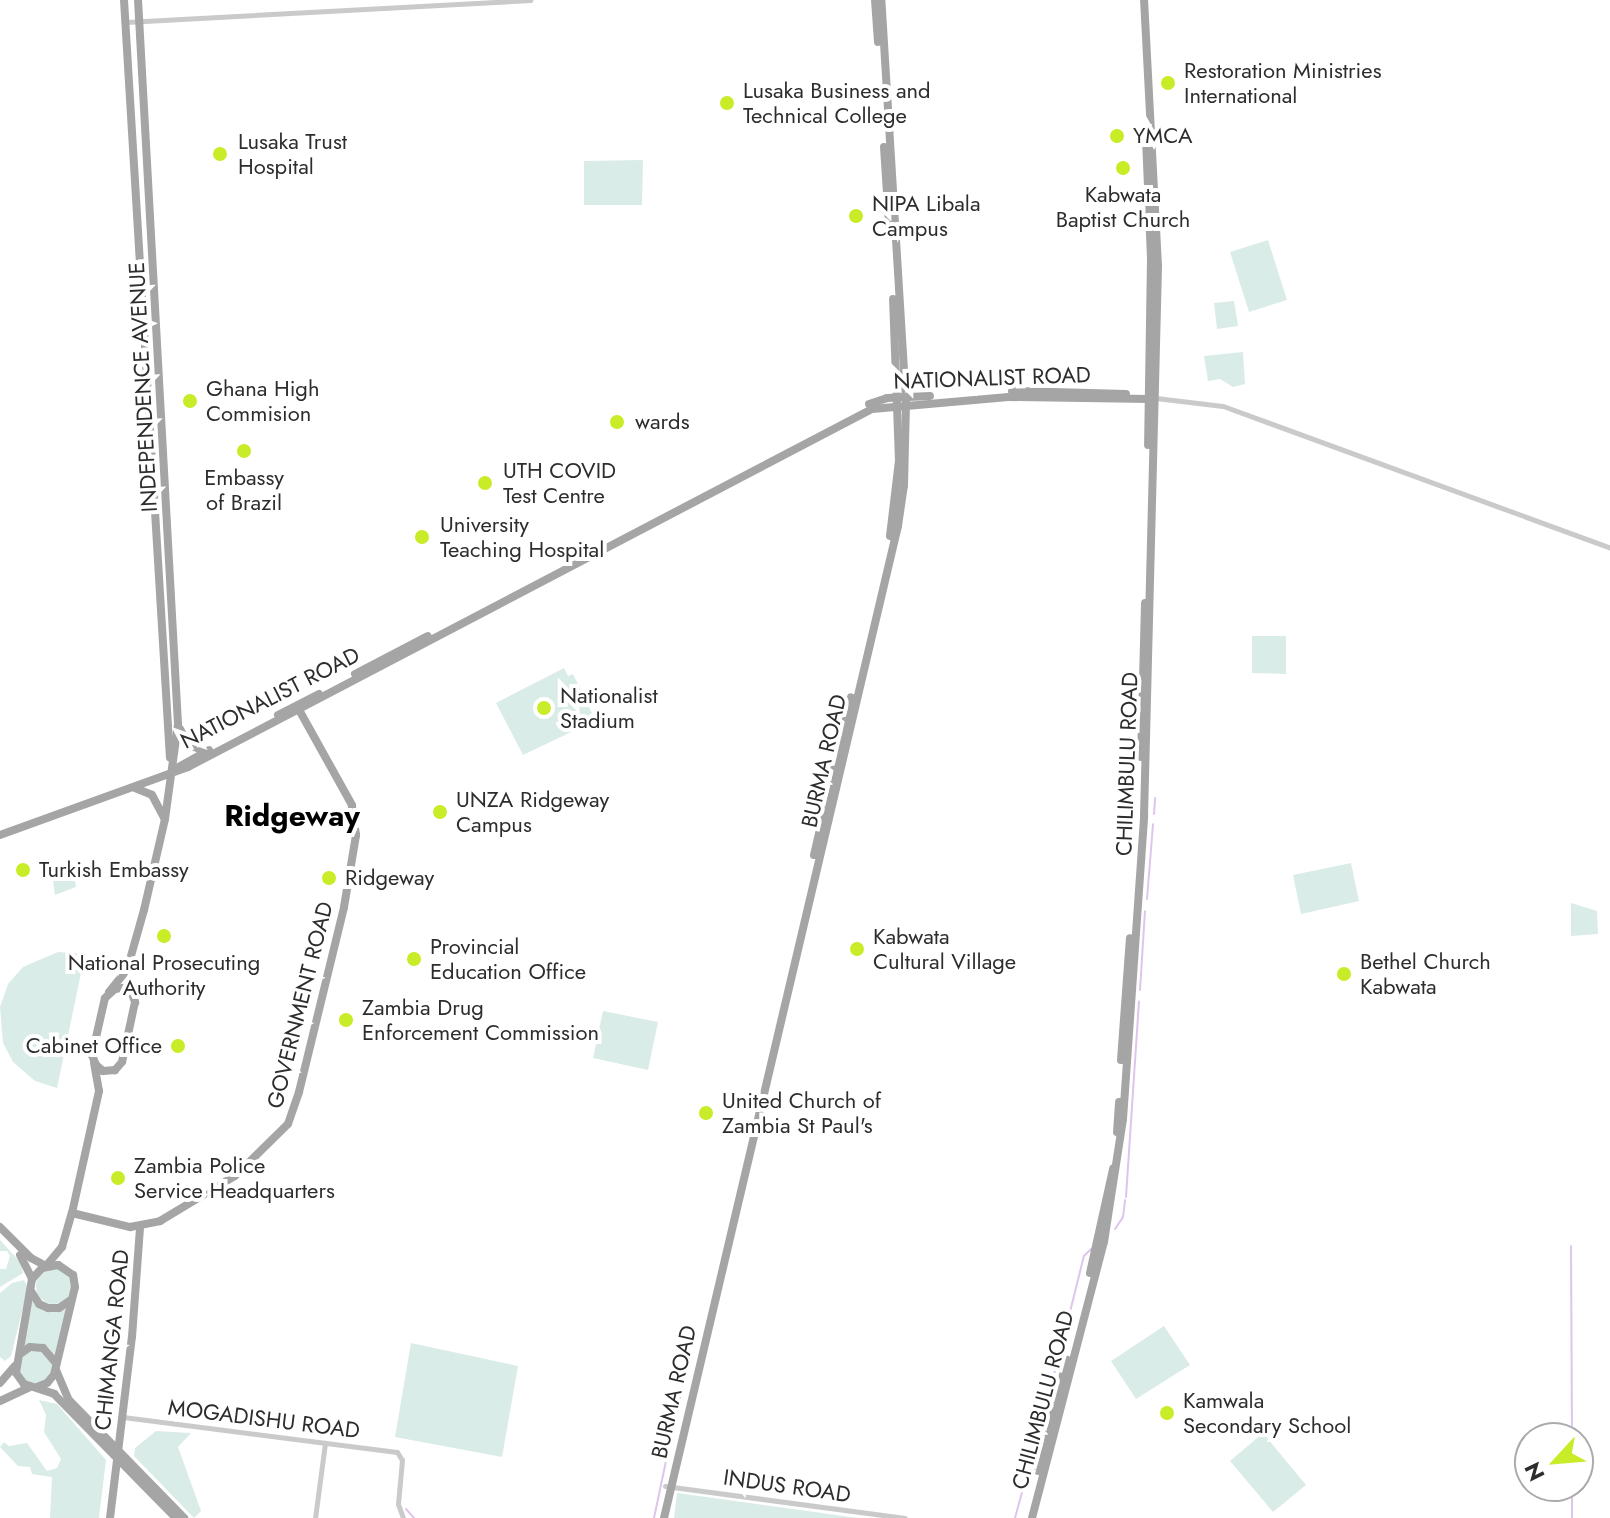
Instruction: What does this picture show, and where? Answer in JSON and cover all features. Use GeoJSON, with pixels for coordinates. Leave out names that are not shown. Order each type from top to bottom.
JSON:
{"type":"FeatureCollection","features":[{"type":"Feature","properties":{"kind":"main road","name":"INDEPENDENCE AVENUE"},"geometry":{"type":"LineString","coordinates":[[124,0],[157,585],[172,772]]}},
{"type":"Feature","properties":{"kind":"main road","name":"INDEPENDENCE AVENUE"},"geometry":{"type":"LineString","coordinates":[[46,1266],[62,1247],[72,1213],[99,1091],[92,1055],[109,992],[127,970],[165,819],[178,724],[138,0]]}},
{"type":"Feature","properties":{"kind":"main road","name":"BURMA ROAD"},"geometry":{"type":"LineString","coordinates":[[878,0],[896,374],[902,401]]}},
{"type":"Feature","properties":{"kind":"main road","name":"BURMA ROAD"},"geometry":{"type":"LineString","coordinates":[[661,1518],[898,526],[906,468],[902,417],[904,381],[878,0]]}},
{"type":"Feature","properties":{"kind":"main road","name":"CHILIMBULU ROAD"},"geometry":{"type":"LineString","coordinates":[[1029,1518],[1104,1242],[1119,1165],[1144,816],[1157,251],[1141,0]]}},
{"type":"Feature","properties":{"kind":"main road"},"geometry":{"type":"LineString","coordinates":[[132,162],[148,162]]}},
{"type":"Feature","properties":{"kind":"main road"},"geometry":{"type":"LineString","coordinates":[[139,249],[154,248]]}},
{"type":"Feature","properties":{"kind":"main road"},"geometry":{"type":"LineString","coordinates":[[896,374],[890,390],[878,404],[902,417],[919,399],[904,381]]}},
{"type":"Feature","properties":{"kind":"main road","name":"NATIONALIST ROAD"},"geometry":{"type":"LineString","coordinates":[[172,772],[878,404],[919,399],[1152,397]]}},
{"type":"Feature","properties":{"kind":"main road"},"geometry":{"type":"LineString","coordinates":[[157,585],[171,583]]}},
{"type":"Feature","properties":{"kind":"main road","name":"NATIONALIST ROAD"},"geometry":{"type":"LineString","coordinates":[[172,772],[184,761],[298,708]]}},
{"type":"Feature","properties":{"kind":"main road","name":"GOVERNMENT ROAD"},"geometry":{"type":"LineString","coordinates":[[140,1228],[160,1221],[235,1176],[288,1124],[299,1092],[345,903],[356,835],[352,805],[298,708]]}},
{"type":"Feature","properties":{"kind":"main road"},"geometry":{"type":"LineString","coordinates":[[178,724],[188,744],[206,752]]}},
{"type":"Feature","properties":{"kind":"main road"},"geometry":{"type":"LineString","coordinates":[[0,835],[172,772]]}},
{"type":"Feature","properties":{"kind":"main road"},"geometry":{"type":"LineString","coordinates":[[134,788],[152,795],[165,819]]}},
{"type":"Feature","properties":{"kind":"main road","name":"INDEPENDENCE AVENUE"},"geometry":{"type":"LineString","coordinates":[[99,1091],[122,1062],[134,1009],[127,970]]}},
{"type":"Feature","properties":{"kind":"main road"},"geometry":{"type":"LineString","coordinates":[[109,992],[123,988],[133,996]]}},
{"type":"Feature","properties":{"kind":"main road"},"geometry":{"type":"LineString","coordinates":[[94,1062],[103,1071],[115,1070]]}},
{"type":"Feature","properties":{"kind":"main road"},"geometry":{"type":"LineString","coordinates":[[72,1213],[140,1228]]}},
{"type":"Feature","properties":{"kind":"main road"},"geometry":{"type":"LineString","coordinates":[[141,1244],[160,1221]]}},
{"type":"Feature","properties":{"kind":"main road"},"geometry":{"type":"LineString","coordinates":[[0,1227],[31,1258],[46,1266],[58,1265],[69,1270]]}},
{"type":"Feature","properties":{"kind":"main road","name":"CHIMANGA ROAD"},"geometry":{"type":"LineString","coordinates":[[110,1518],[122,1429],[141,1244],[140,1228]]}},
{"type":"Feature","properties":{"kind":"main road"},"geometry":{"type":"LineString","coordinates":[[0,1234],[26,1262],[32,1279],[19,1355],[15,1366],[0,1383]]}},
{"type":"Feature","properties":{"kind":"main road"},"geometry":{"type":"LineString","coordinates":[[0,1401],[47,1383],[55,1366],[75,1281],[62,1247]]}},
{"type":"Feature","properties":{"kind":"main road"},"geometry":{"type":"LineString","coordinates":[[32,1279],[46,1266]]}},
{"type":"Feature","properties":{"kind":"main road"},"geometry":{"type":"LineString","coordinates":[[31,1290],[39,1304],[48,1308],[64,1306],[72,1299]]}},
{"type":"Feature","properties":{"kind":"main road"},"geometry":{"type":"LineString","coordinates":[[19,1355],[36,1347],[48,1351],[69,1400],[176,1518]]}},
{"type":"Feature","properties":{"kind":"main road"},"geometry":{"type":"LineString","coordinates":[[15,1366],[19,1379],[54,1394],[184,1518]]}},
{"type":"Feature","properties":{"kind":"main road"},"geometry":{"type":"LineString","coordinates":[[97,1428],[111,1433],[122,1429]]}},
{"type":"Feature","properties":{"kind":"main road"},"geometry":{"type":"LineString","coordinates":[[114,1480],[122,1473],[134,1475]]}},
{"type":"Feature","properties":{"kind":"street"},"geometry":{"type":"LineString","coordinates":[[125,23],[530,0]]}},
{"type":"Feature","properties":{"kind":"street","name":"NATIONALIST ROAD"},"geometry":{"type":"LineString","coordinates":[[1152,397],[1223,406],[1610,548]]}},
{"type":"Feature","properties":{"kind":"street","name":"MOGADISHU ROAD"},"geometry":{"type":"LineString","coordinates":[[123,1417],[400,1453],[398,1504],[403,1518]]}},
{"type":"Feature","properties":{"kind":"street"},"geometry":{"type":"LineString","coordinates":[[315,1518],[325,1443]]}},
{"type":"Feature","properties":{"kind":"street","name":"INDUS ROAD"},"geometry":{"type":"LineString","coordinates":[[668,1487],[905,1518]]}},
{"type":"Feature","properties":{"kind":"shaded area"},"geometry":{"type":"Polygon","coordinates":[[[643,160],[642,205],[584,205],[584,161],[643,160]]]}},
{"type":"Feature","properties":{"kind":"shaded area"},"geometry":{"type":"Polygon","coordinates":[[[1268,240],[1287,300],[1249,312],[1230,252],[1268,240]]]}},
{"type":"Feature","properties":{"kind":"shaded area"},"geometry":{"type":"Polygon","coordinates":[[[1234,301],[1238,326],[1217,329],[1214,303],[1234,301]]]}},
{"type":"Feature","properties":{"kind":"shaded area"},"geometry":{"type":"Polygon","coordinates":[[[1243,352],[1245,384],[1233,387],[1220,379],[1208,381],[1204,356],[1243,352]]]}},
{"type":"Feature","properties":{"kind":"shaded area"},"geometry":{"type":"Polygon","coordinates":[[[1252,636],[1286,636],[1286,674],[1252,673],[1252,636]]]}},
{"type":"Feature","properties":{"kind":"shaded area","name":"Nationalist Stadium"},"geometry":{"type":"Polygon","coordinates":[[[564,668],[568,676],[573,674],[592,713],[589,715],[592,722],[523,755],[496,703],[564,668]]]}},
{"type":"Feature","properties":{"kind":"shaded area"},"geometry":{"type":"Polygon","coordinates":[[[1351,863],[1359,901],[1301,914],[1293,875],[1351,863]]]}},
{"type":"Feature","properties":{"kind":"shaded area"},"geometry":{"type":"Polygon","coordinates":[[[73,866],[76,887],[55,895],[52,874],[73,866]]]}},
{"type":"Feature","properties":{"kind":"shaded area"},"geometry":{"type":"Polygon","coordinates":[[[1571,903],[1597,911],[1598,934],[1571,936],[1571,903]]]}},
{"type":"Feature","properties":{"kind":"shaded area"},"geometry":{"type":"Polygon","coordinates":[[[58,952],[85,954],[57,1088],[35,1081],[13,1062],[3,1043],[0,1007],[8,984],[23,967],[58,952]]]}},
{"type":"Feature","properties":{"kind":"shaded area"},"geometry":{"type":"Polygon","coordinates":[[[603,1011],[658,1022],[648,1070],[593,1058],[603,1011]]]}},
{"type":"Feature","properties":{"kind":"shaded area"},"geometry":{"type":"Polygon","coordinates":[[[0,1240],[20,1262],[23,1273],[0,1287],[0,1269],[6,1269],[10,1256],[7,1251],[0,1251],[0,1240]]]}},
{"type":"Feature","properties":{"kind":"shaded area"},"geometry":{"type":"Polygon","coordinates":[[[54,1268],[66,1274],[72,1286],[66,1298],[54,1304],[42,1298],[36,1286],[42,1274],[54,1268]]]}},
{"type":"Feature","properties":{"kind":"shaded area"},"geometry":{"type":"Polygon","coordinates":[[[24,1280],[28,1288],[11,1356],[5,1361],[0,1357],[0,1293],[12,1283],[24,1280]]]}},
{"type":"Feature","properties":{"kind":"shaded area"},"geometry":{"type":"Polygon","coordinates":[[[32,1299],[66,1308],[55,1355],[40,1344],[24,1346],[32,1299]]]}},
{"type":"Feature","properties":{"kind":"shaded area"},"geometry":{"type":"Polygon","coordinates":[[[1164,1326],[1190,1365],[1136,1399],[1111,1361],[1164,1326]]]}},
{"type":"Feature","properties":{"kind":"shaded area"},"geometry":{"type":"Polygon","coordinates":[[[411,1343],[518,1366],[502,1457],[395,1437],[411,1343]]]}},
{"type":"Feature","properties":{"kind":"shaded area"},"geometry":{"type":"Polygon","coordinates":[[[36,1351],[48,1356],[53,1368],[48,1380],[36,1385],[24,1380],[19,1368],[24,1356],[36,1351]]]}},
{"type":"Feature","properties":{"kind":"shaded area"},"geometry":{"type":"Polygon","coordinates":[[[39,1400],[57,1404],[106,1460],[99,1518],[50,1518],[52,1477],[32,1474],[30,1467],[18,1466],[0,1447],[4,1442],[9,1446],[27,1443],[47,1471],[57,1468],[61,1459],[44,1432],[46,1415],[39,1400]]]}},
{"type":"Feature","properties":{"kind":"shaded area"},"geometry":{"type":"Polygon","coordinates":[[[156,1431],[191,1433],[178,1447],[201,1511],[194,1518],[134,1456],[135,1448],[156,1431]]]}},
{"type":"Feature","properties":{"kind":"shaded area"},"geometry":{"type":"Polygon","coordinates":[[[1263,1433],[1306,1485],[1273,1512],[1230,1461],[1263,1433]]]}},
{"type":"Feature","properties":{"kind":"shaded area"},"geometry":{"type":"Polygon","coordinates":[[[677,1493],[858,1518],[674,1518],[677,1493]]]}},
{"type":"Feature","properties":{"kind":"waterway"},"geometry":{"type":"LineString","coordinates":[[1154,814],[1155,798]]}},
{"type":"Feature","properties":{"kind":"waterway"},"geometry":{"type":"LineString","coordinates":[[1147,899],[1153,824]]}},
{"type":"Feature","properties":{"kind":"waterway"},"geometry":{"type":"LineString","coordinates":[[1140,990],[1145,911]]}},
{"type":"Feature","properties":{"kind":"waterway"},"geometry":{"type":"LineString","coordinates":[[1126,1197],[1139,1001]]}},
{"type":"Feature","properties":{"kind":"waterway"},"geometry":{"type":"LineString","coordinates":[[1115,1229],[1123,1217],[1125,1200]]}},
{"type":"Feature","properties":{"kind":"waterway"},"geometry":{"type":"LineString","coordinates":[[1571,1246],[1572,1422]]}},
{"type":"Feature","properties":{"kind":"waterway"},"geometry":{"type":"LineString","coordinates":[[1059,1356],[1084,1256],[1091,1249]]}},
{"type":"Feature","properties":{"kind":"waterway"},"geometry":{"type":"LineString","coordinates":[[680,1398],[693,1354]]}},
{"type":"Feature","properties":{"kind":"waterway"},"geometry":{"type":"LineString","coordinates":[[1049,1393],[1057,1363]]}},
{"type":"Feature","properties":{"kind":"waterway"},"geometry":{"type":"LineString","coordinates":[[1015,1518],[1047,1401]]}},
{"type":"Feature","properties":{"kind":"waterway"},"geometry":{"type":"LineString","coordinates":[[654,1518],[678,1404]]}},
{"type":"Feature","properties":{"kind":"waterway"},"geometry":{"type":"LineString","coordinates":[[1572,1502],[1572,1518]]}},
{"type":"Feature","properties":{"kind":"waterway"},"geometry":{"type":"LineString","coordinates":[[406,1509],[414,1518]]}},
{"type":"Feature","properties":{"kind":"place","name":"Restoration Ministries International"},"geometry":{"type":"Point","coordinates":[1168,83]}},
{"type":"Feature","properties":{"kind":"place","name":"Lusaka Business and Technical College"},"geometry":{"type":"Point","coordinates":[727,103]}},
{"type":"Feature","properties":{"kind":"place","name":"YMCA"},"geometry":{"type":"Point","coordinates":[1117,136]}},
{"type":"Feature","properties":{"kind":"place","name":"Lusaka Trust Hospital"},"geometry":{"type":"Point","coordinates":[220,154]}},
{"type":"Feature","properties":{"kind":"place","name":"Kabwata Baptist Church"},"geometry":{"type":"Point","coordinates":[1123,168]}},
{"type":"Feature","properties":{"kind":"place","name":"NIPA Libala Campus"},"geometry":{"type":"Point","coordinates":[856,216]}},
{"type":"Feature","properties":{"kind":"place","name":"Ghana High Commision"},"geometry":{"type":"Point","coordinates":[190,401]}},
{"type":"Feature","properties":{"kind":"place","name":"wards"},"geometry":{"type":"Point","coordinates":[617,422]}},
{"type":"Feature","properties":{"kind":"place","name":"Embassy of Brazil"},"geometry":{"type":"Point","coordinates":[244,451]}},
{"type":"Feature","properties":{"kind":"place","name":"UTH COVID Test Centre"},"geometry":{"type":"Point","coordinates":[485,483]}},
{"type":"Feature","properties":{"kind":"place","name":"University Teaching Hospital"},"geometry":{"type":"Point","coordinates":[422,537]}},
{"type":"Feature","properties":{"kind":"place","name":"Nationalist Stadium"},"geometry":{"type":"Point","coordinates":[544,708]}},
{"type":"Feature","properties":{"kind":"place","name":"UNZA Ridgeway Campus"},"geometry":{"type":"Point","coordinates":[440,812]}},
{"type":"Feature","properties":{"kind":"place","name":"Turkish Embassy"},"geometry":{"type":"Point","coordinates":[23,870]}},
{"type":"Feature","properties":{"kind":"place","name":"Ridgeway"},"geometry":{"type":"Point","coordinates":[329,878]}},
{"type":"Feature","properties":{"kind":"place","name":"National Prosecuting Authority"},"geometry":{"type":"Point","coordinates":[164,936]}},
{"type":"Feature","properties":{"kind":"place","name":"Kabwata Cultural Village"},"geometry":{"type":"Point","coordinates":[857,949]}},
{"type":"Feature","properties":{"kind":"place","name":"Provincial Education Office"},"geometry":{"type":"Point","coordinates":[414,959]}},
{"type":"Feature","properties":{"kind":"place","name":"Bethel Church Kabwata"},"geometry":{"type":"Point","coordinates":[1344,974]}},
{"type":"Feature","properties":{"kind":"place","name":"Zambia Drug Enforcement Commission"},"geometry":{"type":"Point","coordinates":[346,1020]}},
{"type":"Feature","properties":{"kind":"place","name":"Cabinet Office"},"geometry":{"type":"Point","coordinates":[178,1046]}},
{"type":"Feature","properties":{"kind":"place","name":"United Church of Zambia St Paul's"},"geometry":{"type":"Point","coordinates":[706,1113]}},
{"type":"Feature","properties":{"kind":"place","name":"Zambia Police Service Headquarters"},"geometry":{"type":"Point","coordinates":[118,1178]}},
{"type":"Feature","properties":{"kind":"place","name":"Kamwala Secondary School"},"geometry":{"type":"Point","coordinates":[1167,1413]}},
{"type":"Feature","properties":{"kind":"district","name":"Ridgeway"},"geometry":{"type":"Point","coordinates":[292,816]}}]}
